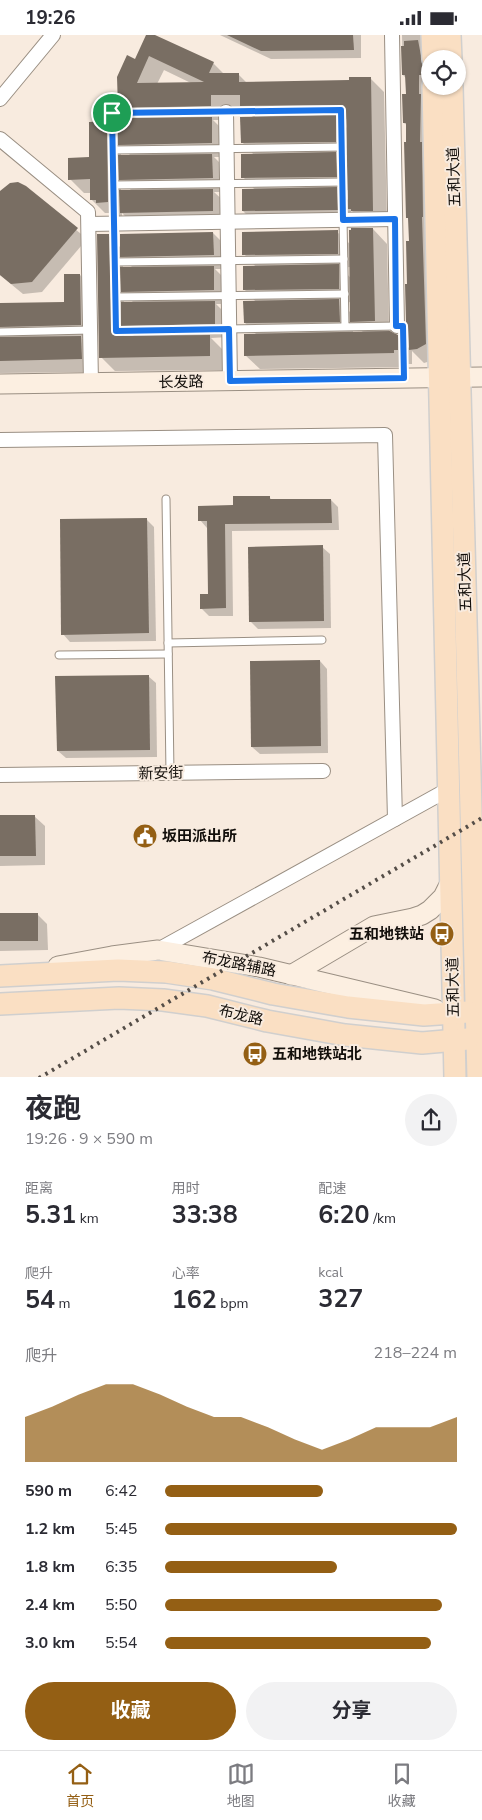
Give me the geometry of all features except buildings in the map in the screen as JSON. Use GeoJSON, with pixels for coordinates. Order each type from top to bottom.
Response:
{"type":"FeatureCollection","features":[{"type":"Feature","properties":{"kind":"main road"},"geometry":{"type":"LineString","coordinates":[[432,35],[433,50]]}},
{"type":"Feature","properties":{"kind":"main road"},"geometry":{"type":"LineString","coordinates":[[450,35],[451,50]]}},
{"type":"Feature","properties":{"kind":"main road","name":"五和大道"},"geometry":{"type":"LineString","coordinates":[[434,95],[450,377],[480,1011],[478,1077]]}},
{"type":"Feature","properties":{"kind":"main road","name":"五和大道"},"geometry":{"type":"LineString","coordinates":[[452,95],[449,789],[455,1077]]}},
{"type":"Feature","properties":{"kind":"main road","name":"长发路"},"geometry":{"type":"LineString","coordinates":[[0,384],[482,377]]}},
{"type":"Feature","properties":{"kind":"main road"},"geometry":{"type":"LineString","coordinates":[[291,975],[374,926],[422,915],[443,897],[451,881]]}},
{"type":"Feature","properties":{"kind":"main road"},"geometry":{"type":"LineString","coordinates":[[474,881],[482,906]]}},
{"type":"Feature","properties":{"kind":"main road","name":"布龙路辅路"},"geometry":{"type":"LineString","coordinates":[[23,975],[94,959],[158,950],[227,961],[454,1013]]}},
{"type":"Feature","properties":{"kind":"main road","name":"布龙路"},"geometry":{"type":"LineString","coordinates":[[0,976],[118,970],[166,972],[213,979],[273,993],[348,1007],[424,1015],[480,1011]]}},
{"type":"Feature","properties":{"kind":"main road","name":"布龙路"},"geometry":{"type":"LineString","coordinates":[[0,1004],[119,998],[163,999],[207,1006],[267,1021],[345,1035],[422,1043],[480,1038]]}},
{"type":"Feature","properties":{"kind":"street"},"geometry":{"type":"LineString","coordinates":[[0,99],[53,35]]}},
{"type":"Feature","properties":{"kind":"street"},"geometry":{"type":"LineString","coordinates":[[392,35],[396,326]]}},
{"type":"Feature","properties":{"kind":"street"},"geometry":{"type":"LineString","coordinates":[[226,112],[230,381]]}},
{"type":"Feature","properties":{"kind":"street"},"geometry":{"type":"LineString","coordinates":[[0,139],[88,211],[91,383]]}},
{"type":"Feature","properties":{"kind":"street"},"geometry":{"type":"LineString","coordinates":[[89,224],[395,219]]}},
{"type":"Feature","properties":{"kind":"street"},"geometry":{"type":"LineString","coordinates":[[0,440],[385,435],[395,819]]}},
{"type":"Feature","properties":{"kind":"street","name":"新安街"},"geometry":{"type":"LineString","coordinates":[[0,775],[323,771]]}},
{"type":"Feature","properties":{"kind":"street"},"geometry":{"type":"LineString","coordinates":[[158,950],[449,789]]}},
{"type":"Feature","properties":{"kind":"lane"},"geometry":{"type":"LineString","coordinates":[[345,327],[341,110],[112,113],[116,331],[403,326],[404,378]]}},
{"type":"Feature","properties":{"kind":"lane"},"geometry":{"type":"LineString","coordinates":[[113,150],[342,147]]}},
{"type":"Feature","properties":{"kind":"lane"},"geometry":{"type":"LineString","coordinates":[[114,185],[343,182]]}},
{"type":"Feature","properties":{"kind":"lane"},"geometry":{"type":"LineString","coordinates":[[115,262],[344,259]]}},
{"type":"Feature","properties":{"kind":"lane"},"geometry":{"type":"LineString","coordinates":[[116,297],[345,294]]}},
{"type":"Feature","properties":{"kind":"lane"},"geometry":{"type":"LineString","coordinates":[[0,332],[90,330]]}},
{"type":"Feature","properties":{"kind":"lane"},"geometry":{"type":"LineString","coordinates":[[166,499],[170,773]]}},
{"type":"Feature","properties":{"kind":"lane"},"geometry":{"type":"LineString","coordinates":[[168,643],[322,640]]}},
{"type":"Feature","properties":{"kind":"lane"},"geometry":{"type":"LineString","coordinates":[[58,655],[168,654]]}},
{"type":"Feature","properties":{"kind":"railway"},"geometry":{"type":"LineString","coordinates":[[41,1077],[482,818]]}},
{"type":"Feature","properties":{"kind":"place","name":"坂田派出所"},"geometry":{"type":"Point","coordinates":[145,836]}},
{"type":"Feature","properties":{"kind":"place","name":"五和地铁站"},"geometry":{"type":"Point","coordinates":[442,934]}},
{"type":"Feature","properties":{"kind":"place","name":"五和地铁站北"},"geometry":{"type":"Point","coordinates":[255,1054]}},
{"type":"Feature","properties":{"kind":"route"},"geometry":{"type":"LineString","coordinates":[[341,110],[343,220],[395,219],[396,326],[403,326],[404,378],[230,381],[229,329],[116,331],[112,113],[341,110]]}}]}
